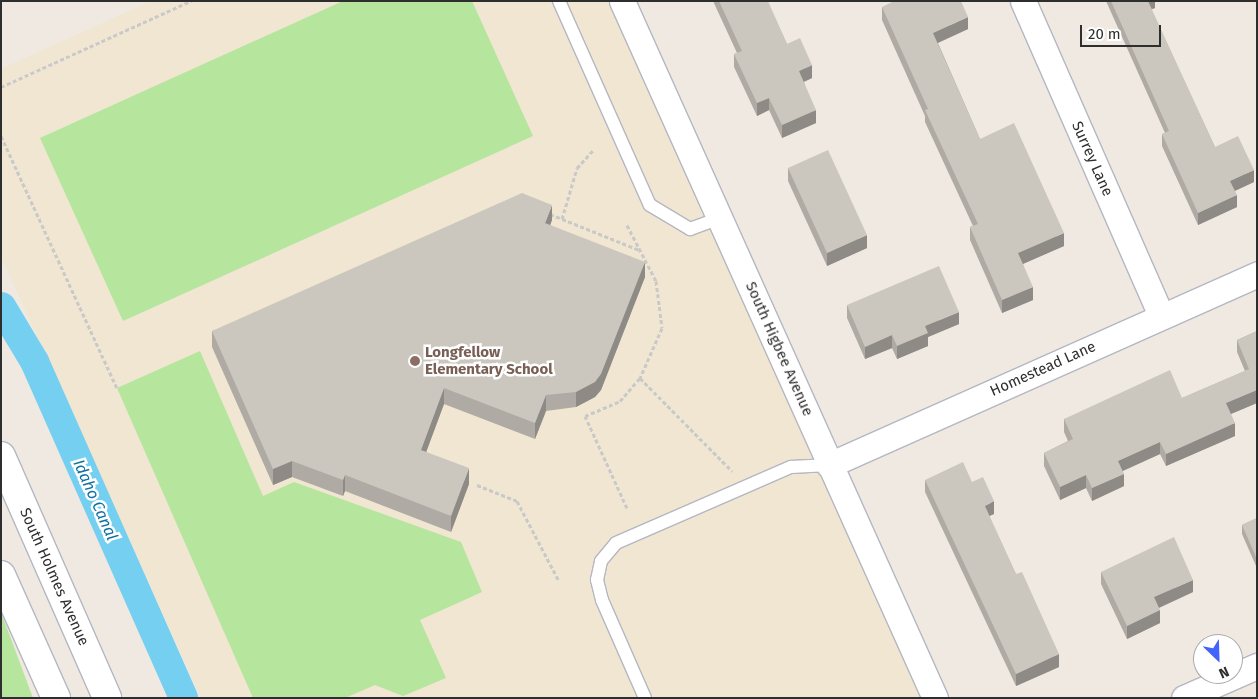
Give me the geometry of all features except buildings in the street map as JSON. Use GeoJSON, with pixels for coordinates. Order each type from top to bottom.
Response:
{"type":"FeatureCollection","features":[{"type":"Feature","properties":{"kind":"main road","name":"South Holmes Avenue"},"geometry":{"type":"LineString","coordinates":[[1,456],[108,698]]}},
{"type":"Feature","properties":{"kind":"main road"},"geometry":{"type":"LineString","coordinates":[[1,575],[56,698]]}},
{"type":"Feature","properties":{"kind":"street","name":"South Higbee Avenue"},"geometry":{"type":"LineString","coordinates":[[622,1],[935,698]]}},
{"type":"Feature","properties":{"kind":"street","name":"Surrey Lane"},"geometry":{"type":"LineString","coordinates":[[1023,1],[1161,316]]}},
{"type":"Feature","properties":{"kind":"street","name":"Homestead Lane"},"geometry":{"type":"LineString","coordinates":[[829,465],[1257,274]]}},
{"type":"Feature","properties":{"kind":"street"},"geometry":{"type":"LineString","coordinates":[[1184,698],[1257,666]]}},
{"type":"Feature","properties":{"kind":"lane"},"geometry":{"type":"LineString","coordinates":[[559,1],[650,205],[690,230],[720,218]]}},
{"type":"Feature","properties":{"kind":"lane"},"geometry":{"type":"LineString","coordinates":[[645,698],[602,600],[597,580],[601,561],[616,543],[791,467],[829,465]]}},
{"type":"Feature","properties":{"kind":"path"},"geometry":{"type":"LineString","coordinates":[[1,87],[192,1]]}},
{"type":"Feature","properties":{"kind":"path"},"geometry":{"type":"LineString","coordinates":[[1,136],[117,388]]}},
{"type":"Feature","properties":{"kind":"path"},"geometry":{"type":"LineString","coordinates":[[562,219],[577,168],[593,150]]}},
{"type":"Feature","properties":{"kind":"path"},"geometry":{"type":"LineString","coordinates":[[546,212],[640,250]]}},
{"type":"Feature","properties":{"kind":"path"},"geometry":{"type":"LineString","coordinates":[[627,225],[656,281],[662,328],[640,378],[620,401],[585,416],[627,508]]}},
{"type":"Feature","properties":{"kind":"path"},"geometry":{"type":"LineString","coordinates":[[640,378],[732,471]]}},
{"type":"Feature","properties":{"kind":"path"},"geometry":{"type":"LineString","coordinates":[[477,485],[517,500],[559,581]]}},
{"type":"Feature","properties":{"kind":"shaded area","name":"Longfellow Elementary School"},"geometry":{"type":"Polygon","coordinates":[[[151,1],[620,1],[935,698],[201,698],[1,257],[1,69],[151,1]]]}},
{"type":"Feature","properties":{"kind":"green space"},"geometry":{"type":"Polygon","coordinates":[[[343,1],[472,1],[533,136],[123,321],[40,138],[343,1]]]}},
{"type":"Feature","properties":{"kind":"green space"},"geometry":{"type":"Polygon","coordinates":[[[200,351],[263,496],[294,482],[461,542],[482,592],[420,620],[446,678],[403,696],[375,685],[345,698],[253,698],[117,388],[200,351]]]}},
{"type":"Feature","properties":{"kind":"green space"},"geometry":{"type":"Polygon","coordinates":[[[1,612],[33,698],[1,698],[1,612]]]}},
{"type":"Feature","properties":{"kind":"waterway","name":"Idaho Canal"},"geometry":{"type":"LineString","coordinates":[[1,306],[34,361],[183,698]]}},
{"type":"Feature","properties":{"kind":"place","name":"Longfellow Elementary School"},"geometry":{"type":"Point","coordinates":[415,361]}}]}
